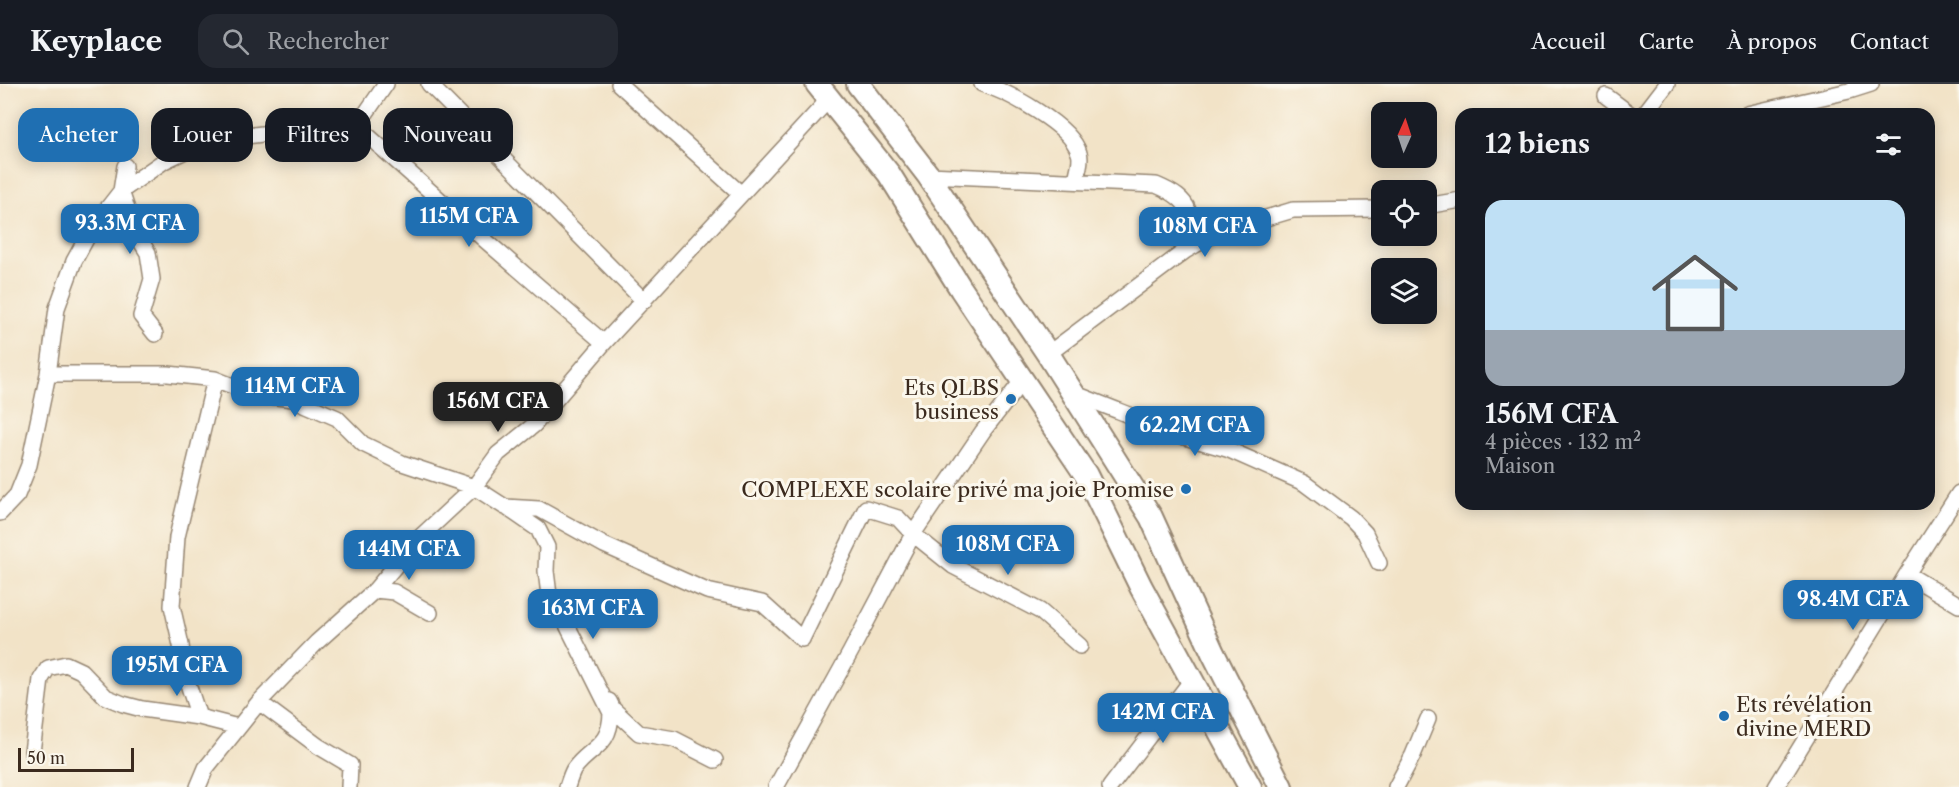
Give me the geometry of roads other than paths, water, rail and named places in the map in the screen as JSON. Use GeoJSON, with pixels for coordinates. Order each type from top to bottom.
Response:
{"type":"FeatureCollection","features":[{"type":"Feature","properties":{"kind":"main road"},"geometry":{"type":"LineString","coordinates":[[858,84],[928,175],[1048,354],[1151,517],[1213,652],[1281,787]]}},
{"type":"Feature","properties":{"kind":"main road"},"geometry":{"type":"LineString","coordinates":[[824,91],[889,174],[961,290],[1086,475],[1141,587],[1250,787]]}},
{"type":"Feature","properties":{"kind":"street"},"geometry":{"type":"LineString","coordinates":[[369,108],[386,84]]}},
{"type":"Feature","properties":{"kind":"street"},"geometry":{"type":"LineString","coordinates":[[429,84],[644,301]]}},
{"type":"Feature","properties":{"kind":"street"},"geometry":{"type":"LineString","coordinates":[[620,84],[741,194]]}},
{"type":"Feature","properties":{"kind":"street"},"geometry":{"type":"LineString","coordinates":[[982,84],[1034,108],[1069,136],[1080,154],[1076,180]]}},
{"type":"Feature","properties":{"kind":"street"},"geometry":{"type":"LineString","coordinates":[[1649,108],[1667,84]]}},
{"type":"Feature","properties":{"kind":"street"},"geometry":{"type":"LineString","coordinates":[[1770,108],[1871,84]]}},
{"type":"Feature","properties":{"kind":"street"},"geometry":{"type":"LineString","coordinates":[[198,787],[206,768],[259,702],[317,642],[375,590],[417,540],[474,487],[498,454],[534,425],[604,343],[741,194],[824,91]]}},
{"type":"Feature","properties":{"kind":"street"},"geometry":{"type":"LineString","coordinates":[[1606,96],[1622,108]]}},
{"type":"Feature","properties":{"kind":"street"},"geometry":{"type":"LineString","coordinates":[[0,513],[17,495],[29,465],[48,374],[57,308],[74,261],[92,228],[121,192],[164,161],[206,141],[265,134]]}},
{"type":"Feature","properties":{"kind":"street"},"geometry":{"type":"LineString","coordinates":[[371,138],[604,343]]}},
{"type":"Feature","properties":{"kind":"street"},"geometry":{"type":"LineString","coordinates":[[125,166],[121,192],[134,230],[148,253],[152,279],[141,316],[155,334]]}},
{"type":"Feature","properties":{"kind":"street"},"geometry":{"type":"LineString","coordinates":[[928,175],[1156,185],[1176,193],[1187,206],[1191,225],[1185,251]]}},
{"type":"Feature","properties":{"kind":"street"},"geometry":{"type":"LineString","coordinates":[[1437,204],[1455,201]]}},
{"type":"Feature","properties":{"kind":"street"},"geometry":{"type":"LineString","coordinates":[[1048,354],[1185,251],[1216,232],[1293,210],[1371,209]]}},
{"type":"Feature","properties":{"kind":"street"},"geometry":{"type":"LineString","coordinates":[[48,374],[168,374],[214,379],[253,394],[293,399],[337,418],[363,444],[372,449],[402,463],[474,487],[538,529],[547,547],[546,571],[549,595],[565,621],[611,713],[611,724],[606,738],[574,770],[567,787]]}},
{"type":"Feature","properties":{"kind":"street"},"geometry":{"type":"LineString","coordinates":[[199,717],[184,672],[181,645],[172,606],[177,537],[214,379]]}},
{"type":"Feature","properties":{"kind":"street"},"geometry":{"type":"LineString","coordinates":[[776,787],[913,534],[982,430],[1022,381]]}},
{"type":"Feature","properties":{"kind":"street"},"geometry":{"type":"LineString","coordinates":[[1070,392],[1185,437],[1227,449],[1304,483],[1351,518],[1365,533],[1379,562]]}},
{"type":"Feature","properties":{"kind":"street"},"geometry":{"type":"LineString","coordinates":[[1776,787],[1906,574],[1959,493]]}},
{"type":"Feature","properties":{"kind":"street"},"geometry":{"type":"LineString","coordinates":[[505,507],[539,509],[604,545],[707,591],[762,603],[802,639],[866,508],[898,518],[913,534],[953,566],[1040,611],[1080,646]]}},
{"type":"Feature","properties":{"kind":"street"},"geometry":{"type":"LineString","coordinates":[[1906,574],[1959,605]]}},
{"type":"Feature","properties":{"kind":"street"},"geometry":{"type":"LineString","coordinates":[[375,590],[393,592],[430,613]]}},
{"type":"Feature","properties":{"kind":"street"},"geometry":{"type":"LineString","coordinates":[[32,752],[41,679],[48,668],[66,664],[81,671],[106,697],[123,704],[141,709],[199,717],[238,727]]}},
{"type":"Feature","properties":{"kind":"street"},"geometry":{"type":"LineString","coordinates":[[589,670],[613,709],[639,733],[674,739],[715,760]]}},
{"type":"Feature","properties":{"kind":"street"},"geometry":{"type":"LineString","coordinates":[[1110,787],[1191,681]]}},
{"type":"Feature","properties":{"kind":"street"},"geometry":{"type":"LineString","coordinates":[[259,702],[318,746],[350,765],[349,787]]}},
{"type":"Feature","properties":{"kind":"street"},"geometry":{"type":"LineString","coordinates":[[1395,787],[1413,755],[1428,719]]}},
{"type":"Feature","properties":{"kind":"place","name":"Ets QLBS business"},"geometry":{"type":"Point","coordinates":[1011,399]}},
{"type":"Feature","properties":{"kind":"place","name":"COMPLEXE scolaire privé ma joie Promise"},"geometry":{"type":"Point","coordinates":[1186,489]}},
{"type":"Feature","properties":{"kind":"place","name":"Ets révélation divine MERD"},"geometry":{"type":"Point","coordinates":[1724,716]}}]}
